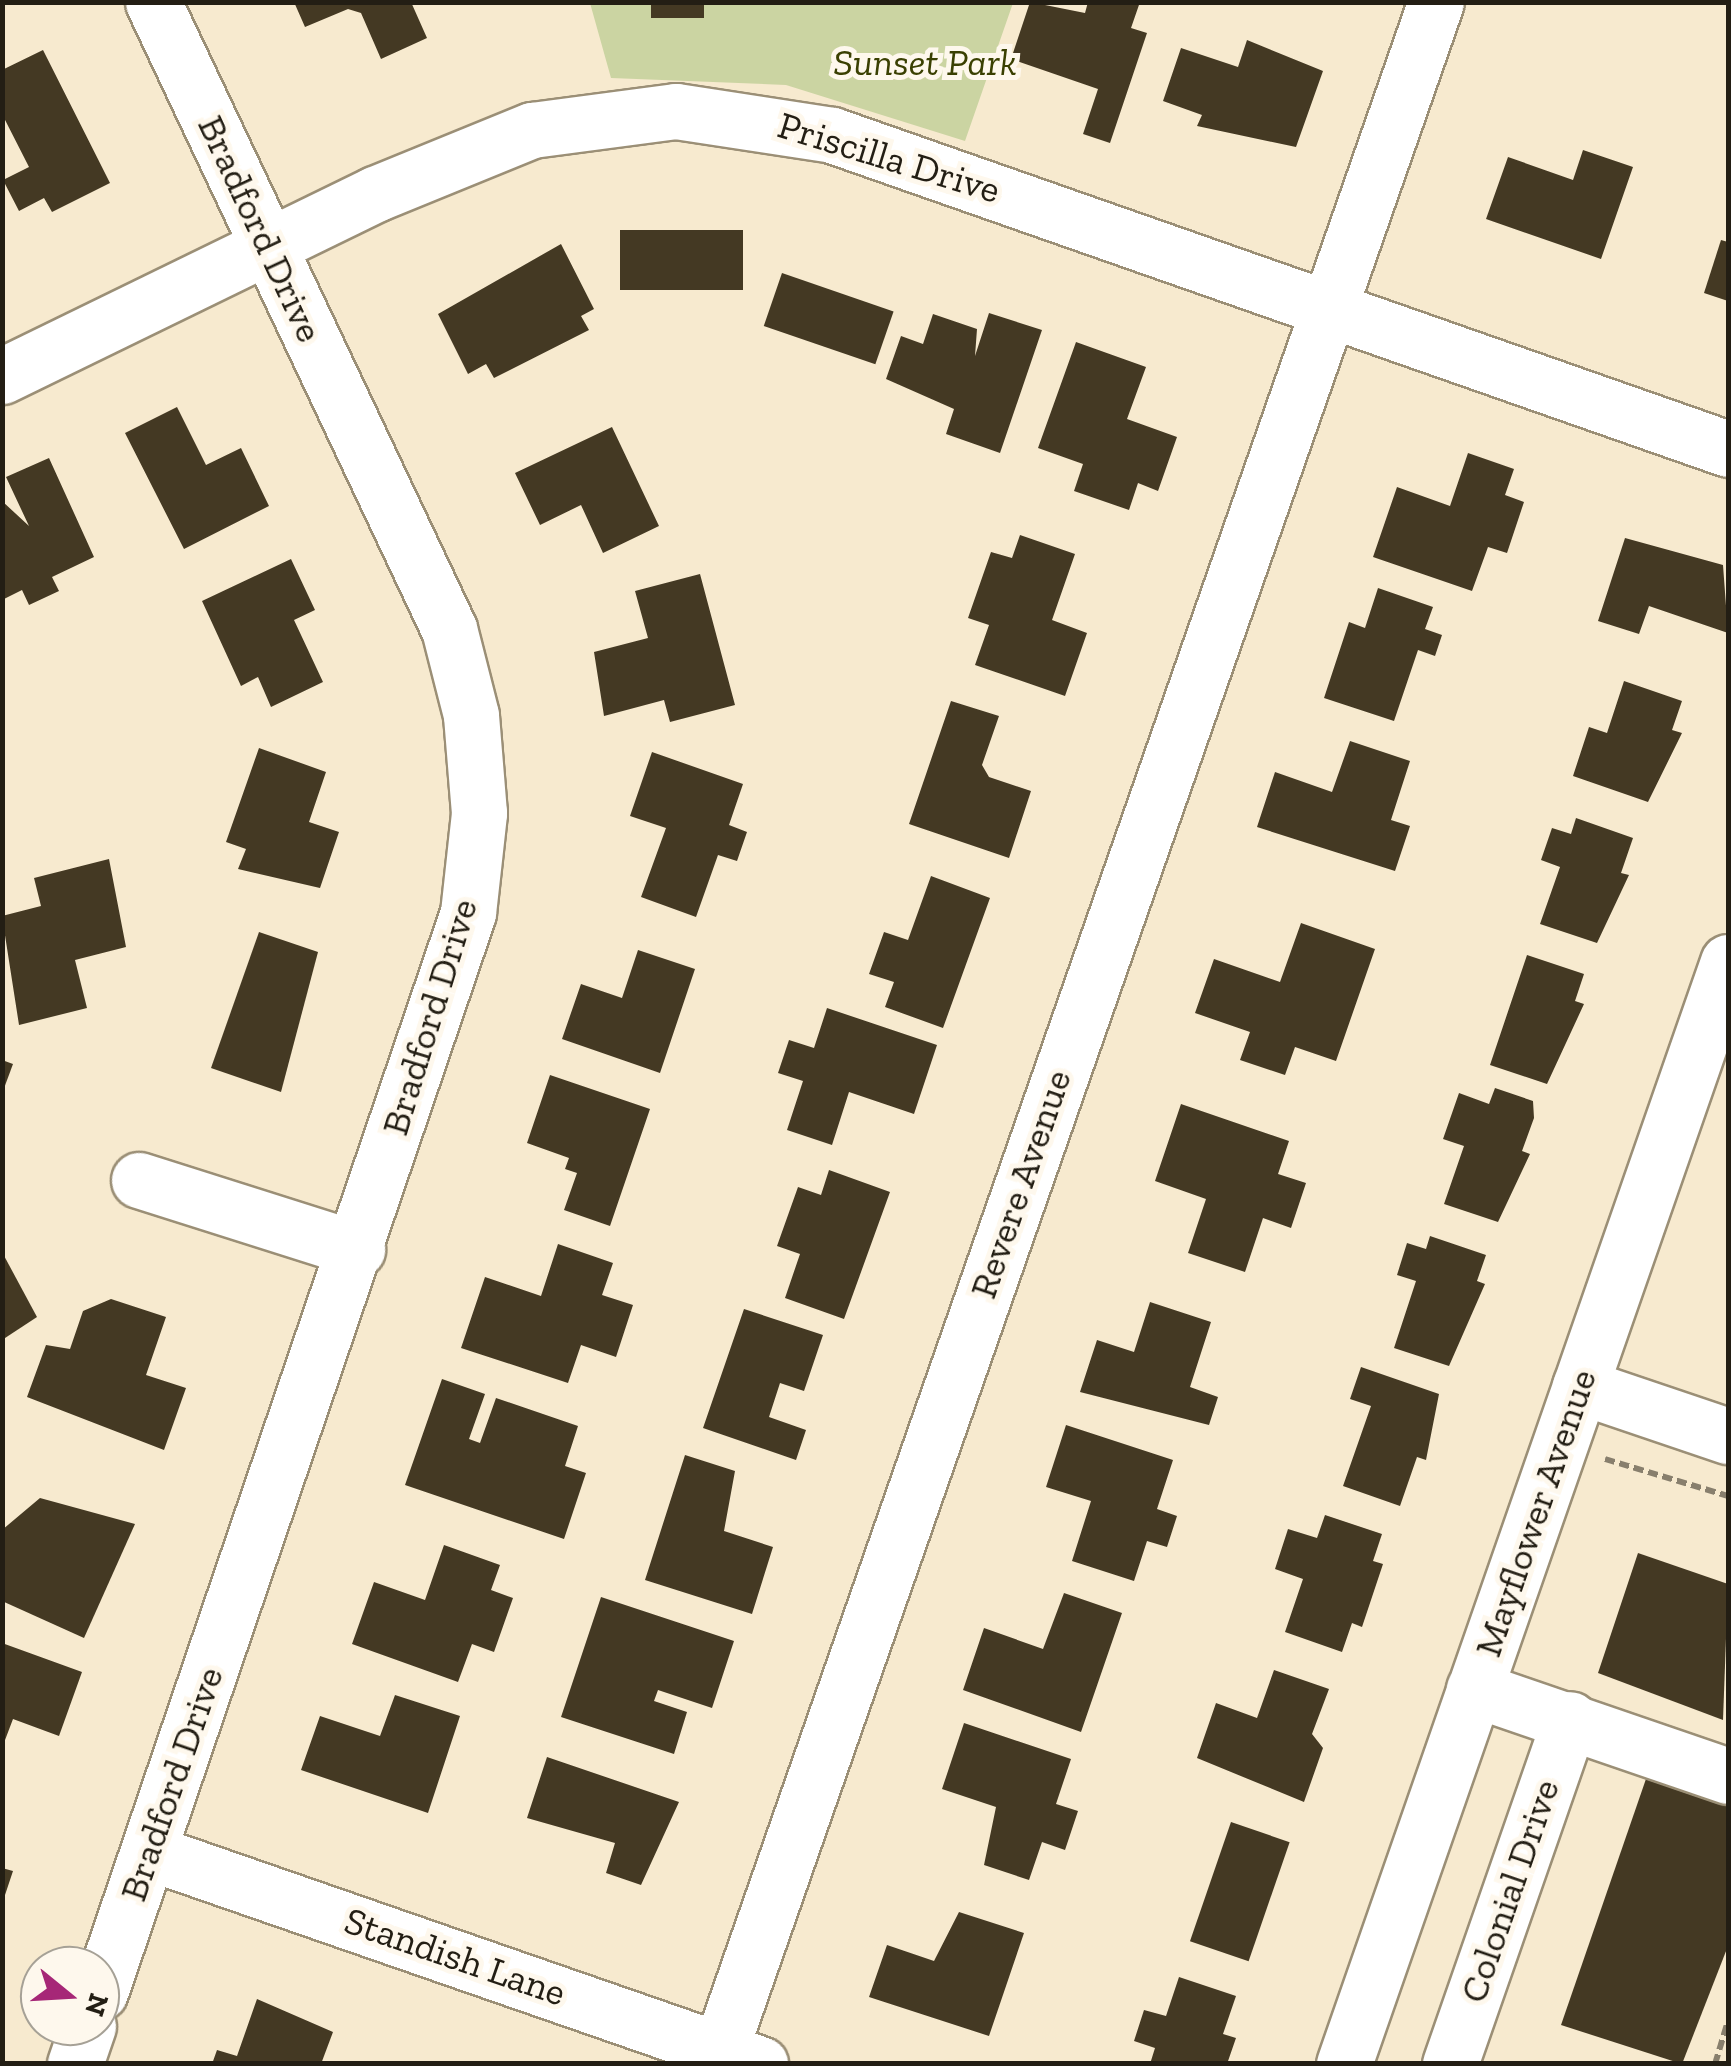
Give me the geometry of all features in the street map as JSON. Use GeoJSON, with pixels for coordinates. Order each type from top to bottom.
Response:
{"type":"FeatureCollection","features":[{"type":"Feature","properties":{"kind":"street","name":"Bradford Drive"},"geometry":{"type":"LineString","coordinates":[[116,1946],[468,913],[478,813],[471,714],[448,629],[153,2]]}},
{"type":"Feature","properties":{"kind":"street","name":"Revere Avenue"},"geometry":{"type":"LineString","coordinates":[[732,2059],[1328,305],[1436,2]]}},
{"type":"Feature","properties":{"kind":"street","name":"Priscilla Drive"},"geometry":{"type":"LineString","coordinates":[[2,376],[268,246],[532,130],[676,111],[832,135],[1328,305],[1728,449]]}},
{"type":"Feature","properties":{"kind":"street","name":"Mayflower Avenue"},"geometry":{"type":"LineString","coordinates":[[1344,2064],[1728,962]]}},
{"type":"Feature","properties":{"kind":"street"},"geometry":{"type":"LineString","coordinates":[[140,1180],[356,1249]]}},
{"type":"Feature","properties":{"kind":"street"},"geometry":{"type":"LineString","coordinates":[[1580,1386],[1728,1436]]}},
{"type":"Feature","properties":{"kind":"street"},"geometry":{"type":"LineString","coordinates":[[1474,1689],[1728,1776]]}},
{"type":"Feature","properties":{"kind":"street","name":"Colonial Drive"},"geometry":{"type":"LineString","coordinates":[[1450,2064],[1570,1719]]}},
{"type":"Feature","properties":{"kind":"street","name":"Standish Lane"},"geometry":{"type":"LineString","coordinates":[[149,1852],[732,2059]]}},
{"type":"Feature","properties":{"kind":"path"},"geometry":{"type":"LineString","coordinates":[[1605,1460],[1728,1496]]}},
{"type":"Feature","properties":{"kind":"path"},"geometry":{"type":"LineString","coordinates":[[1715,2064],[1728,2020]]}},
{"type":"Feature","properties":{"kind":"green space","name":"Sunset Park"},"geometry":{"type":"Polygon","coordinates":[[[590,3],[1013,3],[965,141],[786,85],[611,78],[590,3]]]}},
{"type":"Feature","properties":{"kind":"building"},"geometry":{"type":"Polygon","coordinates":[[[294,2],[411,2],[427,38],[381,59],[361,13],[348,9],[305,27],[294,2]]]}},
{"type":"Feature","properties":{"kind":"building"},"geometry":{"type":"Polygon","coordinates":[[[651,2],[704,2],[704,18],[651,18],[651,2]]]}},
{"type":"Feature","properties":{"kind":"building"},"geometry":{"type":"Polygon","coordinates":[[[1030,2],[1085,13],[1088,2],[1140,2],[1131,28],[1147,33],[1110,143],[1083,134],[1098,89],[1011,59],[1030,2]]]}},
{"type":"Feature","properties":{"kind":"building"},"geometry":{"type":"Polygon","coordinates":[[[1247,40],[1323,71],[1296,147],[1197,126],[1202,115],[1163,101],[1181,48],[1238,67],[1247,40]]]}},
{"type":"Feature","properties":{"kind":"building"},"geometry":{"type":"Polygon","coordinates":[[[43,50],[110,183],[52,212],[44,198],[19,211],[3,180],[29,167],[2,114],[2,70],[43,50]]]}},
{"type":"Feature","properties":{"kind":"building"},"geometry":{"type":"Polygon","coordinates":[[[1583,150],[1633,167],[1601,259],[1486,219],[1508,157],[1573,180],[1583,150]]]}},
{"type":"Feature","properties":{"kind":"building"},"geometry":{"type":"Polygon","coordinates":[[[620,230],[743,230],[743,290],[620,290],[620,230]]]}},
{"type":"Feature","properties":{"kind":"building"},"geometry":{"type":"Polygon","coordinates":[[[1721,240],[1728,242],[1728,301],[1704,293],[1721,240]]]}},
{"type":"Feature","properties":{"kind":"building"},"geometry":{"type":"Polygon","coordinates":[[[561,244],[594,309],[581,316],[589,330],[494,378],[486,364],[468,374],[438,314],[561,244]]]}},
{"type":"Feature","properties":{"kind":"building"},"geometry":{"type":"Polygon","coordinates":[[[782,273],[894,311],[875,364],[764,326],[782,273]]]}},
{"type":"Feature","properties":{"kind":"building"},"geometry":{"type":"Polygon","coordinates":[[[989,313],[1042,330],[1000,453],[946,434],[954,409],[886,379],[901,336],[923,344],[933,314],[977,329],[975,356],[989,313]]]}},
{"type":"Feature","properties":{"kind":"building"},"geometry":{"type":"Polygon","coordinates":[[[1076,342],[1146,367],[1127,419],[1177,437],[1158,491],[1138,483],[1129,510],[1074,491],[1083,464],[1038,448],[1076,342]]]}},
{"type":"Feature","properties":{"kind":"building"},"geometry":{"type":"Polygon","coordinates":[[[177,407],[206,465],[241,448],[269,506],[184,549],[125,433],[177,407]]]}},
{"type":"Feature","properties":{"kind":"building"},"geometry":{"type":"Polygon","coordinates":[[[612,427],[659,526],[603,553],[581,505],[540,525],[515,473],[612,427]]]}},
{"type":"Feature","properties":{"kind":"building"},"geometry":{"type":"Polygon","coordinates":[[[1468,453],[1514,469],[1505,495],[1524,502],[1507,553],[1488,547],[1472,591],[1373,557],[1397,487],[1450,506],[1468,453]]]}},
{"type":"Feature","properties":{"kind":"building"},"geometry":{"type":"Polygon","coordinates":[[[49,458],[94,557],[52,577],[59,591],[29,605],[22,590],[2,600],[2,501],[29,526],[6,477],[49,458]]]}},
{"type":"Feature","properties":{"kind":"building"},"geometry":{"type":"Polygon","coordinates":[[[1020,535],[1075,554],[1052,620],[1087,633],[1065,696],[975,665],[989,625],[968,618],[991,552],[1012,558],[1020,535]]]}},
{"type":"Feature","properties":{"kind":"building"},"geometry":{"type":"Polygon","coordinates":[[[1625,538],[1723,565],[1728,633],[1649,606],[1639,634],[1598,621],[1625,538]]]}},
{"type":"Feature","properties":{"kind":"building"},"geometry":{"type":"Polygon","coordinates":[[[291,559],[315,610],[294,620],[323,682],[271,707],[258,677],[241,686],[202,601],[291,559]]]}},
{"type":"Feature","properties":{"kind":"building"},"geometry":{"type":"Polygon","coordinates":[[[700,574],[735,705],[670,722],[664,700],[604,716],[594,652],[648,638],[635,591],[700,574]]]}},
{"type":"Feature","properties":{"kind":"building"},"geometry":{"type":"Polygon","coordinates":[[[1378,588],[1433,607],[1425,629],[1442,635],[1435,656],[1418,650],[1394,721],[1324,698],[1349,622],[1365,628],[1378,588]]]}},
{"type":"Feature","properties":{"kind":"building"},"geometry":{"type":"Polygon","coordinates":[[[1624,681],[1682,701],[1672,730],[1682,733],[1648,802],[1573,776],[1589,727],[1607,733],[1624,681]]]}},
{"type":"Feature","properties":{"kind":"building"},"geometry":{"type":"Polygon","coordinates":[[[951,701],[999,716],[982,765],[989,777],[1031,791],[1009,858],[909,824],[951,701]]]}},
{"type":"Feature","properties":{"kind":"building"},"geometry":{"type":"Polygon","coordinates":[[[1350,741],[1410,761],[1391,820],[1410,826],[1395,871],[1257,827],[1275,772],[1332,792],[1350,741]]]}},
{"type":"Feature","properties":{"kind":"building"},"geometry":{"type":"Polygon","coordinates":[[[259,748],[326,772],[309,822],[339,832],[320,888],[238,869],[246,849],[226,842],[259,748]]]}},
{"type":"Feature","properties":{"kind":"building"},"geometry":{"type":"Polygon","coordinates":[[[652,752],[743,784],[729,825],[747,832],[737,861],[718,855],[696,917],[641,897],[666,828],[630,816],[652,752]]]}},
{"type":"Feature","properties":{"kind":"building"},"geometry":{"type":"Polygon","coordinates":[[[1576,818],[1633,838],[1621,873],[1629,875],[1597,943],[1540,924],[1560,867],[1541,860],[1552,828],[1571,834],[1576,818]]]}},
{"type":"Feature","properties":{"kind":"building"},"geometry":{"type":"Polygon","coordinates":[[[109,859],[126,947],[75,960],[87,1008],[19,1025],[2,916],[41,906],[34,878],[109,859]]]}},
{"type":"Feature","properties":{"kind":"building"},"geometry":{"type":"Polygon","coordinates":[[[931,876],[990,898],[943,1028],[885,1007],[894,982],[869,974],[884,932],[908,940],[931,876]]]}},
{"type":"Feature","properties":{"kind":"building"},"geometry":{"type":"Polygon","coordinates":[[[1301,923],[1375,949],[1336,1061],[1295,1047],[1285,1075],[1240,1060],[1250,1032],[1195,1013],[1214,959],[1280,982],[1301,923]]]}},
{"type":"Feature","properties":{"kind":"building"},"geometry":{"type":"Polygon","coordinates":[[[259,932],[318,952],[281,1092],[211,1068],[259,932]]]}},
{"type":"Feature","properties":{"kind":"building"},"geometry":{"type":"Polygon","coordinates":[[[638,950],[695,969],[660,1073],[562,1039],[581,984],[622,998],[638,950]]]}},
{"type":"Feature","properties":{"kind":"building"},"geometry":{"type":"Polygon","coordinates":[[[1527,955],[1584,974],[1575,1001],[1584,1004],[1547,1084],[1490,1065],[1527,955]]]}},
{"type":"Feature","properties":{"kind":"building"},"geometry":{"type":"Polygon","coordinates":[[[827,1008],[937,1045],[914,1114],[849,1092],[832,1145],[787,1130],[803,1081],[778,1073],[789,1040],[814,1048],[827,1008]]]}},
{"type":"Feature","properties":{"kind":"building"},"geometry":{"type":"Polygon","coordinates":[[[2,1060],[13,1064],[3,1091],[2,1091],[2,1060]]]}},
{"type":"Feature","properties":{"kind":"building"},"geometry":{"type":"Polygon","coordinates":[[[550,1075],[650,1109],[610,1226],[564,1210],[577,1173],[565,1169],[569,1158],[527,1143],[550,1075]]]}},
{"type":"Feature","properties":{"kind":"building"},"geometry":{"type":"Polygon","coordinates":[[[1495,1088],[1533,1101],[1534,1118],[1522,1151],[1530,1154],[1498,1222],[1444,1204],[1464,1146],[1443,1139],[1459,1093],[1489,1104],[1495,1088]]]}},
{"type":"Feature","properties":{"kind":"building"},"geometry":{"type":"Polygon","coordinates":[[[1181,1104],[1289,1141],[1278,1174],[1306,1183],[1291,1228],[1263,1218],[1245,1272],[1188,1253],[1206,1199],[1155,1181],[1181,1104]]]}},
{"type":"Feature","properties":{"kind":"building"},"geometry":{"type":"Polygon","coordinates":[[[829,1170],[890,1192],[844,1319],[785,1298],[800,1254],[777,1246],[798,1187],[821,1195],[829,1170]]]}},
{"type":"Feature","properties":{"kind":"building"},"geometry":{"type":"Polygon","coordinates":[[[1430,1236],[1486,1255],[1477,1281],[1485,1284],[1449,1366],[1394,1348],[1416,1281],[1397,1275],[1407,1243],[1426,1249],[1430,1236]]]}},
{"type":"Feature","properties":{"kind":"building"},"geometry":{"type":"Polygon","coordinates":[[[558,1244],[613,1263],[602,1295],[633,1305],[616,1357],[581,1345],[568,1383],[461,1348],[485,1277],[541,1296],[558,1244]]]}},
{"type":"Feature","properties":{"kind":"building"},"geometry":{"type":"Polygon","coordinates":[[[2,1252],[37,1317],[2,1340],[2,1252]]]}},
{"type":"Feature","properties":{"kind":"building"},"geometry":{"type":"Polygon","coordinates":[[[111,1299],[166,1317],[146,1375],[186,1388],[164,1450],[27,1397],[46,1345],[70,1349],[83,1311],[111,1299]]]}},
{"type":"Feature","properties":{"kind":"building"},"geometry":{"type":"Polygon","coordinates":[[[1150,1302],[1211,1322],[1190,1387],[1218,1397],[1209,1425],[1080,1392],[1097,1340],[1134,1352],[1150,1302]]]}},
{"type":"Feature","properties":{"kind":"building"},"geometry":{"type":"Polygon","coordinates":[[[744,1309],[823,1335],[804,1391],[780,1383],[769,1417],[806,1430],[796,1460],[703,1428],[744,1309]]]}},
{"type":"Feature","properties":{"kind":"building"},"geometry":{"type":"Polygon","coordinates":[[[1361,1367],[1439,1394],[1426,1460],[1417,1457],[1400,1506],[1343,1486],[1371,1406],[1350,1399],[1361,1367]]]}},
{"type":"Feature","properties":{"kind":"building"},"geometry":{"type":"Polygon","coordinates":[[[442,1379],[485,1394],[469,1439],[480,1443],[496,1398],[578,1426],[565,1466],[586,1473],[564,1539],[405,1485],[442,1379]]]}},
{"type":"Feature","properties":{"kind":"building"},"geometry":{"type":"Polygon","coordinates":[[[1066,1425],[1173,1460],[1157,1509],[1177,1516],[1167,1547],[1147,1541],[1134,1581],[1072,1561],[1091,1501],[1046,1487],[1066,1425]]]}},
{"type":"Feature","properties":{"kind":"building"},"geometry":{"type":"Polygon","coordinates":[[[685,1455],[735,1471],[724,1531],[773,1547],[752,1614],[645,1580],[685,1455]]]}},
{"type":"Feature","properties":{"kind":"building"},"geometry":{"type":"Polygon","coordinates":[[[40,1498],[135,1524],[84,1638],[2,1601],[2,1530],[40,1498]]]}},
{"type":"Feature","properties":{"kind":"building"},"geometry":{"type":"Polygon","coordinates":[[[1325,1515],[1382,1534],[1373,1561],[1383,1564],[1362,1627],[1352,1623],[1342,1652],[1285,1632],[1303,1579],[1275,1569],[1288,1529],[1317,1538],[1325,1515]]]}},
{"type":"Feature","properties":{"kind":"building"},"geometry":{"type":"Polygon","coordinates":[[[444,1545],[500,1565],[491,1590],[513,1598],[494,1652],[472,1644],[458,1682],[352,1644],[374,1582],[425,1600],[444,1545]]]}},
{"type":"Feature","properties":{"kind":"building"},"geometry":{"type":"Polygon","coordinates":[[[1638,1553],[1728,1584],[1723,1720],[1598,1673],[1638,1553]]]}},
{"type":"Feature","properties":{"kind":"building"},"geometry":{"type":"Polygon","coordinates":[[[1064,1593],[1122,1613],[1081,1732],[963,1690],[984,1628],[1043,1649],[1064,1593]]]}},
{"type":"Feature","properties":{"kind":"building"},"geometry":{"type":"Polygon","coordinates":[[[601,1597],[734,1641],[712,1708],[658,1690],[654,1701],[687,1712],[674,1754],[561,1717],[601,1597]]]}},
{"type":"Feature","properties":{"kind":"building"},"geometry":{"type":"Polygon","coordinates":[[[2,1643],[82,1672],[59,1736],[13,1719],[2,1748],[2,1643]]]}},
{"type":"Feature","properties":{"kind":"building"},"geometry":{"type":"Polygon","coordinates":[[[1274,1670],[1329,1689],[1312,1734],[1323,1748],[1304,1802],[1197,1758],[1216,1703],[1257,1718],[1274,1670]]]}},
{"type":"Feature","properties":{"kind":"building"},"geometry":{"type":"Polygon","coordinates":[[[395,1695],[460,1716],[428,1813],[301,1770],[320,1716],[380,1736],[395,1695]]]}},
{"type":"Feature","properties":{"kind":"building"},"geometry":{"type":"Polygon","coordinates":[[[964,1723],[1071,1759],[1056,1804],[1078,1811],[1065,1850],[1042,1842],[1029,1880],[984,1865],[996,1807],[942,1789],[964,1723]]]}},
{"type":"Feature","properties":{"kind":"building"},"geometry":{"type":"Polygon","coordinates":[[[547,1757],[679,1802],[641,1885],[606,1873],[615,1843],[527,1818],[547,1757]]]}},
{"type":"Feature","properties":{"kind":"building"},"geometry":{"type":"Polygon","coordinates":[[[1647,1776],[1728,1804],[1728,1946],[1682,2064],[1561,2025],[1647,1776]]]}},
{"type":"Feature","properties":{"kind":"building"},"geometry":{"type":"Polygon","coordinates":[[[1231,1822],[1290,1842],[1249,1961],[1190,1941],[1231,1822]]]}},
{"type":"Feature","properties":{"kind":"building"},"geometry":{"type":"Polygon","coordinates":[[[2,1868],[13,1871],[3,1901],[2,1901],[2,1868]]]}},
{"type":"Feature","properties":{"kind":"building"},"geometry":{"type":"Polygon","coordinates":[[[959,1912],[1024,1933],[989,2036],[869,1997],[887,1945],[934,1961],[959,1912]]]}},
{"type":"Feature","properties":{"kind":"building"},"geometry":{"type":"Polygon","coordinates":[[[1179,1977],[1236,1996],[1223,2034],[1236,2038],[1227,2064],[1150,2064],[1155,2048],[1134,2041],[1144,2010],[1166,2016],[1179,1977]]]}},
{"type":"Feature","properties":{"kind":"building"},"geometry":{"type":"Polygon","coordinates":[[[257,1999],[333,2032],[321,2064],[212,2064],[217,2050],[237,2056],[257,1999]]]}}]}
